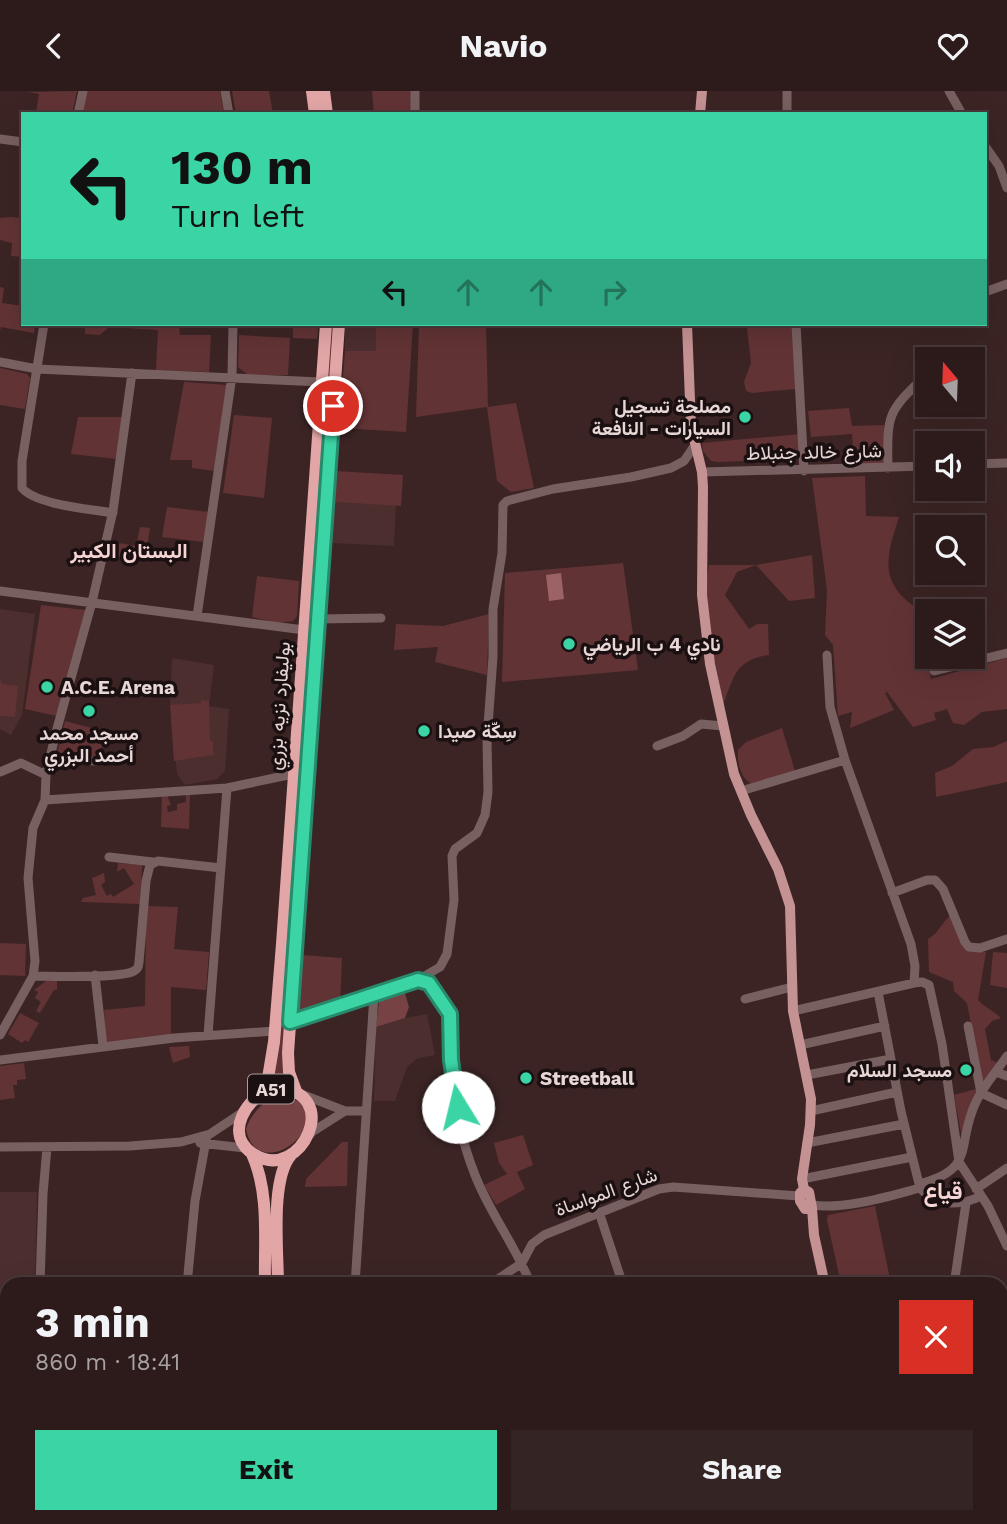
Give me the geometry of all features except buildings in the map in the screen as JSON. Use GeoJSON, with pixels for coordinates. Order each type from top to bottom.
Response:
{"type":"FeatureCollection","features":[{"type":"Feature","properties":{"kind":"highway"},"geometry":{"type":"LineString","coordinates":[[312,91],[314,112]]}},
{"type":"Feature","properties":{"kind":"highway"},"geometry":{"type":"LineString","coordinates":[[324,91],[327,112]]}},
{"type":"Feature","properties":{"kind":"highway","name":"بوليفارد نزيه بزري"},"geometry":{"type":"LineString","coordinates":[[266,1090],[275,1031],[290,842],[326,326]]}},
{"type":"Feature","properties":{"kind":"highway","name":"بوليفارد نزيه بزري"},"geometry":{"type":"LineString","coordinates":[[298,1093],[288,1067],[290,1022],[339,326]]}},
{"type":"Feature","properties":{"kind":"highway","name":"A51"},"geometry":{"type":"LineString","coordinates":[[265,1277],[263,1195],[259,1168],[239,1128],[243,1112],[266,1090],[286,1088],[298,1093],[309,1106],[312,1119],[307,1138]]}},
{"type":"Feature","properties":{"kind":"highway"},"geometry":{"type":"LineString","coordinates":[[278,1277],[278,1188],[285,1163],[307,1138]]}},
{"type":"Feature","properties":{"kind":"highway"},"geometry":{"type":"LineString","coordinates":[[249,1151],[272,1161],[294,1152]]}},
{"type":"Feature","properties":{"kind":"main road"},"geometry":{"type":"LineString","coordinates":[[699,112],[702,91]]}},
{"type":"Feature","properties":{"kind":"main road"},"geometry":{"type":"LineString","coordinates":[[687,326],[690,415],[702,472],[702,595],[709,664],[732,765],[789,900],[793,1011],[807,1075],[811,1111],[802,1188],[809,1192],[814,1235],[823,1277]]}},
{"type":"Feature","properties":{"kind":"street"},"geometry":{"type":"LineString","coordinates":[[78,112],[83,91]]}},
{"type":"Feature","properties":{"kind":"street"},"geometry":{"type":"LineString","coordinates":[[225,91],[229,112]]}},
{"type":"Feature","properties":{"kind":"street"},"geometry":{"type":"LineString","coordinates":[[415,91],[415,112]]}},
{"type":"Feature","properties":{"kind":"street"},"geometry":{"type":"LineString","coordinates":[[787,91],[787,112]]}},
{"type":"Feature","properties":{"kind":"street"},"geometry":{"type":"LineString","coordinates":[[948,91],[961,112]]}},
{"type":"Feature","properties":{"kind":"street"},"geometry":{"type":"LineString","coordinates":[[0,139],[21,142]]}},
{"type":"Feature","properties":{"kind":"street"},"geometry":{"type":"LineString","coordinates":[[987,148],[1003,166],[1007,188]]}},
{"type":"Feature","properties":{"kind":"street"},"geometry":{"type":"LineString","coordinates":[[987,291],[1007,284]]}},
{"type":"Feature","properties":{"kind":"street"},"geometry":{"type":"LineString","coordinates":[[44,326],[21,474],[22,488],[28,494],[46,501],[113,513]]}},
{"type":"Feature","properties":{"kind":"street"},"geometry":{"type":"LineString","coordinates":[[197,616],[232,376],[233,326]]}},
{"type":"Feature","properties":{"kind":"street"},"geometry":{"type":"LineString","coordinates":[[796,326],[804,471]]}},
{"type":"Feature","properties":{"kind":"street"},"geometry":{"type":"LineString","coordinates":[[0,362],[37,369],[321,381]]}},
{"type":"Feature","properties":{"kind":"street"},"geometry":{"type":"LineString","coordinates":[[0,1035],[33,976],[35,967],[28,878],[33,828],[45,800],[50,758],[113,513],[132,373]]}},
{"type":"Feature","properties":{"kind":"street"},"geometry":{"type":"LineString","coordinates":[[888,468],[887,428],[890,417],[900,400],[915,386]]}},
{"type":"Feature","properties":{"kind":"street"},"geometry":{"type":"LineString","coordinates":[[290,1022],[418,980],[437,969],[445,959],[454,900],[452,856],[456,849],[477,833],[485,815],[488,792],[487,739],[494,609],[502,553],[503,505],[507,501],[553,489],[631,477],[677,466],[695,445]]}},
{"type":"Feature","properties":{"kind":"street"},"geometry":{"type":"LineString","coordinates":[[985,464],[1007,463]]}},
{"type":"Feature","properties":{"kind":"street","name":"شارع خالد جنبلاط"},"geometry":{"type":"LineString","coordinates":[[702,472],[915,467]]}},
{"type":"Feature","properties":{"kind":"street"},"geometry":{"type":"LineString","coordinates":[[0,591],[304,631]]}},
{"type":"Feature","properties":{"kind":"street"},"geometry":{"type":"LineString","coordinates":[[319,618],[381,618]]}},
{"type":"Feature","properties":{"kind":"street"},"geometry":{"type":"LineString","coordinates":[[934,671],[1007,653]]}},
{"type":"Feature","properties":{"kind":"street"},"geometry":{"type":"LineString","coordinates":[[827,655],[830,708],[845,759],[914,956],[914,983]]}},
{"type":"Feature","properties":{"kind":"street"},"geometry":{"type":"LineString","coordinates":[[657,746],[695,730],[701,723],[723,726]]}},
{"type":"Feature","properties":{"kind":"street"},"geometry":{"type":"LineString","coordinates":[[50,758],[96,761]]}},
{"type":"Feature","properties":{"kind":"street"},"geometry":{"type":"LineString","coordinates":[[741,791],[845,759]]}},
{"type":"Feature","properties":{"kind":"street"},"geometry":{"type":"LineString","coordinates":[[0,772],[22,763],[46,775]]}},
{"type":"Feature","properties":{"kind":"street"},"geometry":{"type":"LineString","coordinates":[[45,800],[227,788],[293,774]]}},
{"type":"Feature","properties":{"kind":"street"},"geometry":{"type":"LineString","coordinates":[[208,1035],[227,788]]}},
{"type":"Feature","properties":{"kind":"street"},"geometry":{"type":"LineString","coordinates":[[109,857],[221,868]]}},
{"type":"Feature","properties":{"kind":"street"},"geometry":{"type":"LineString","coordinates":[[33,976],[95,975],[129,972],[138,968],[146,881],[148,868],[153,862]]}},
{"type":"Feature","properties":{"kind":"street"},"geometry":{"type":"LineString","coordinates":[[892,893],[927,880],[935,880],[943,890],[969,947],[980,948],[1007,939]]}},
{"type":"Feature","properties":{"kind":"street"},"geometry":{"type":"LineString","coordinates":[[95,975],[103,1046]]}},
{"type":"Feature","properties":{"kind":"street"},"geometry":{"type":"LineString","coordinates":[[418,980],[429,983],[450,1014],[452,1068],[465,1145],[485,1196],[528,1277]]}},
{"type":"Feature","properties":{"kind":"street"},"geometry":{"type":"LineString","coordinates":[[793,1011],[914,983],[927,983],[932,996],[959,1162],[979,1192],[1007,1246]]}},
{"type":"Feature","properties":{"kind":"street"},"geometry":{"type":"LineString","coordinates":[[745,999],[792,987]]}},
{"type":"Feature","properties":{"kind":"street"},"geometry":{"type":"LineString","coordinates":[[878,992],[919,1186],[926,1194],[936,1199],[952,1204],[966,1203],[1007,1168]]}},
{"type":"Feature","properties":{"kind":"street"},"geometry":{"type":"LineString","coordinates":[[356,1277],[374,995]]}},
{"type":"Feature","properties":{"kind":"street"},"geometry":{"type":"LineString","coordinates":[[800,1045],[885,1025]]}},
{"type":"Feature","properties":{"kind":"street"},"geometry":{"type":"LineString","coordinates":[[968,1026],[981,1093]]}},
{"type":"Feature","properties":{"kind":"street"},"geometry":{"type":"LineString","coordinates":[[0,1060],[73,1053],[103,1046],[275,1031]]}},
{"type":"Feature","properties":{"kind":"street"},"geometry":{"type":"LineString","coordinates":[[810,1207],[841,1204],[919,1186],[949,1173],[959,1162],[970,1118],[981,1093],[1007,1056]]}},
{"type":"Feature","properties":{"kind":"street"},"geometry":{"type":"LineString","coordinates":[[807,1075],[891,1059]]}},
{"type":"Feature","properties":{"kind":"street"},"geometry":{"type":"LineString","coordinates":[[996,1072],[1007,1076]]}},
{"type":"Feature","properties":{"kind":"street"},"geometry":{"type":"LineString","coordinates":[[811,1111],[897,1092]]}},
{"type":"Feature","properties":{"kind":"street"},"geometry":{"type":"LineString","coordinates":[[298,1093],[345,1111],[366,1111]]}},
{"type":"Feature","properties":{"kind":"street"},"geometry":{"type":"LineString","coordinates":[[981,1093],[1007,1105]]}},
{"type":"Feature","properties":{"kind":"street"},"geometry":{"type":"LineString","coordinates":[[307,1138],[345,1111]]}},
{"type":"Feature","properties":{"kind":"street"},"geometry":{"type":"LineString","coordinates":[[188,1277],[195,1201],[206,1139],[243,1112]]}},
{"type":"Feature","properties":{"kind":"street"},"geometry":{"type":"LineString","coordinates":[[807,1143],[904,1124]]}},
{"type":"Feature","properties":{"kind":"street"},"geometry":{"type":"LineString","coordinates":[[0,1147],[141,1145],[206,1139],[249,1151]]}},
{"type":"Feature","properties":{"kind":"street"},"geometry":{"type":"LineString","coordinates":[[40,1277],[47,1147]]}},
{"type":"Feature","properties":{"kind":"street","name":"شارع المواساة"},"geometry":{"type":"LineString","coordinates":[[501,1277],[522,1263],[532,1244],[540,1237],[599,1212],[670,1187],[802,1188],[912,1157]]}},
{"type":"Feature","properties":{"kind":"street"},"geometry":{"type":"LineString","coordinates":[[955,1277],[966,1203]]}},
{"type":"Feature","properties":{"kind":"street"},"geometry":{"type":"LineString","coordinates":[[599,1212],[620,1277]]}},
{"type":"Feature","properties":{"kind":"shaded area"},"geometry":{"type":"Polygon","coordinates":[[[77,91],[72,112],[36,112],[39,94],[28,92],[77,91]]]}},
{"type":"Feature","properties":{"kind":"shaded area"},"geometry":{"type":"Polygon","coordinates":[[[86,91],[220,91],[224,112],[81,112],[86,91]]]}},
{"type":"Feature","properties":{"kind":"shaded area"},"geometry":{"type":"Polygon","coordinates":[[[232,91],[269,91],[273,112],[236,112],[232,91]]]}},
{"type":"Feature","properties":{"kind":"shaded area"},"geometry":{"type":"Polygon","coordinates":[[[372,91],[411,91],[413,112],[374,112],[372,91]]]}},
{"type":"Feature","properties":{"kind":"shaded area"},"geometry":{"type":"Polygon","coordinates":[[[0,218],[21,218],[21,257],[11,256],[12,243],[0,240],[0,218]]]}},
{"type":"Feature","properties":{"kind":"shaded area"},"geometry":{"type":"Polygon","coordinates":[[[0,287],[4,288],[2,303],[21,306],[21,326],[35,326],[34,333],[1,327],[0,331],[0,287]]]}},
{"type":"Feature","properties":{"kind":"shaded area"},"geometry":{"type":"Polygon","coordinates":[[[85,326],[179,326],[180,335],[211,335],[209,372],[156,370],[158,330],[109,327],[100,335],[85,334],[85,326]]]}},
{"type":"Feature","properties":{"kind":"shaded area"},"geometry":{"type":"Polygon","coordinates":[[[293,326],[318,328],[317,339],[293,338],[293,326]]]}},
{"type":"Feature","properties":{"kind":"shaded area"},"geometry":{"type":"Polygon","coordinates":[[[330,326],[335,326],[283,1081],[273,1083],[282,1009],[330,326]]]}},
{"type":"Feature","properties":{"kind":"shaded area"},"geometry":{"type":"Polygon","coordinates":[[[345,326],[376,326],[376,351],[345,351],[345,326]]]}},
{"type":"Feature","properties":{"kind":"shaded area"},"geometry":{"type":"Polygon","coordinates":[[[376,326],[413,326],[406,432],[339,428],[345,351],[376,351],[376,326]]]}},
{"type":"Feature","properties":{"kind":"shaded area"},"geometry":{"type":"Polygon","coordinates":[[[419,326],[486,326],[488,407],[516,403],[534,488],[511,492],[497,481],[487,407],[416,417],[419,326]]]}},
{"type":"Feature","properties":{"kind":"shaded area"},"geometry":{"type":"Polygon","coordinates":[[[794,326],[796,389],[752,393],[746,391],[744,382],[751,363],[747,328],[794,326]]]}},
{"type":"Feature","properties":{"kind":"shaded area"},"geometry":{"type":"Polygon","coordinates":[[[239,335],[290,338],[288,375],[248,375],[238,367],[239,335]]]}},
{"type":"Feature","properties":{"kind":"shaded area"},"geometry":{"type":"Polygon","coordinates":[[[0,368],[27,374],[30,378],[25,409],[0,405],[0,368]]]}},
{"type":"Feature","properties":{"kind":"shaded area"},"geometry":{"type":"Polygon","coordinates":[[[184,382],[227,385],[214,471],[192,468],[192,460],[170,460],[184,382]]]}},
{"type":"Feature","properties":{"kind":"shaded area"},"geometry":{"type":"Polygon","coordinates":[[[849,408],[852,426],[884,425],[885,464],[854,464],[852,434],[811,437],[808,411],[849,408]]]}},
{"type":"Feature","properties":{"kind":"shaded area"},"geometry":{"type":"Polygon","coordinates":[[[234,415],[272,418],[264,498],[223,493],[234,415]]]}},
{"type":"Feature","properties":{"kind":"shaded area"},"geometry":{"type":"Polygon","coordinates":[[[78,417],[125,417],[117,459],[71,454],[78,417]]]}},
{"type":"Feature","properties":{"kind":"shaded area"},"geometry":{"type":"Polygon","coordinates":[[[801,434],[801,453],[797,459],[718,462],[711,461],[703,451],[702,443],[801,434]]]}},
{"type":"Feature","properties":{"kind":"shaded area"},"geometry":{"type":"Polygon","coordinates":[[[336,471],[403,475],[401,506],[334,502],[336,471]]]}},
{"type":"Feature","properties":{"kind":"shaded area"},"geometry":{"type":"Polygon","coordinates":[[[865,476],[866,516],[899,517],[891,545],[889,568],[896,589],[915,607],[915,669],[929,669],[931,679],[967,669],[985,669],[985,664],[1007,658],[1007,709],[982,712],[964,725],[953,723],[947,709],[934,713],[936,720],[913,727],[887,692],[885,693],[894,710],[850,728],[852,712],[838,716],[833,645],[825,635],[827,590],[812,478],[865,476]]]}},
{"type":"Feature","properties":{"kind":"shaded area"},"geometry":{"type":"Polygon","coordinates":[[[334,502],[396,505],[394,546],[332,543],[334,502]]]}},
{"type":"Feature","properties":{"kind":"shaded area"},"geometry":{"type":"Polygon","coordinates":[[[167,507],[209,512],[204,542],[162,537],[167,507]]]}},
{"type":"Feature","properties":{"kind":"shaded area"},"geometry":{"type":"Polygon","coordinates":[[[140,527],[150,528],[145,560],[116,556],[119,543],[136,546],[140,527]]]}},
{"type":"Feature","properties":{"kind":"shaded area"},"geometry":{"type":"Polygon","coordinates":[[[812,555],[815,598],[789,601],[756,565],[812,555]]]}},
{"type":"Feature","properties":{"kind":"shaded area","name":"نادي 4 ب الرياضي"},"geometry":{"type":"Polygon","coordinates":[[[623,563],[638,670],[502,682],[505,573],[623,563]]]}},
{"type":"Feature","properties":{"kind":"shaded area"},"geometry":{"type":"Polygon","coordinates":[[[709,565],[756,565],[737,572],[725,595],[749,629],[757,624],[768,624],[769,655],[749,661],[737,671],[723,705],[708,617],[709,565]]]}},
{"type":"Feature","properties":{"kind":"shaded area"},"geometry":{"type":"Polygon","coordinates":[[[561,573],[564,599],[549,601],[546,575],[561,573]]]}},
{"type":"Feature","properties":{"kind":"shaded area"},"geometry":{"type":"Polygon","coordinates":[[[257,576],[299,581],[297,616],[293,621],[278,623],[252,617],[257,576]]]}},
{"type":"Feature","properties":{"kind":"shaded area"},"geometry":{"type":"Polygon","coordinates":[[[41,605],[86,610],[57,716],[25,709],[41,605]]]}},
{"type":"Feature","properties":{"kind":"shaded area"},"geometry":{"type":"Polygon","coordinates":[[[0,609],[35,614],[22,715],[11,735],[0,729],[0,609]]]}},
{"type":"Feature","properties":{"kind":"shaded area"},"geometry":{"type":"Polygon","coordinates":[[[489,614],[487,675],[435,662],[438,647],[394,650],[396,624],[443,626],[489,614]]]}},
{"type":"Feature","properties":{"kind":"shaded area"},"geometry":{"type":"Polygon","coordinates":[[[172,658],[214,665],[209,706],[229,709],[225,771],[217,779],[185,785],[177,774],[170,700],[172,658]]]}},
{"type":"Feature","properties":{"kind":"shaded area"},"geometry":{"type":"Polygon","coordinates":[[[0,680],[2,684],[18,686],[15,717],[0,716],[0,680]]]}},
{"type":"Feature","properties":{"kind":"shaded area"},"geometry":{"type":"Polygon","coordinates":[[[201,700],[209,701],[213,755],[174,761],[170,705],[201,703],[201,700]]]}},
{"type":"Feature","properties":{"kind":"shaded area"},"geometry":{"type":"Polygon","coordinates":[[[65,721],[103,731],[101,757],[57,754],[65,721]]]}},
{"type":"Feature","properties":{"kind":"shaded area"},"geometry":{"type":"Polygon","coordinates":[[[782,728],[795,771],[751,784],[740,769],[738,750],[746,742],[782,728]]]}},
{"type":"Feature","properties":{"kind":"shaded area"},"geometry":{"type":"Polygon","coordinates":[[[1007,741],[1007,782],[936,797],[935,773],[952,766],[973,749],[993,747],[1007,741]]]}},
{"type":"Feature","properties":{"kind":"shaded area"},"geometry":{"type":"Polygon","coordinates":[[[186,794],[190,794],[189,829],[161,827],[162,795],[167,795],[171,805],[167,806],[168,812],[177,810],[177,804],[186,802],[186,794]]]}},
{"type":"Feature","properties":{"kind":"shaded area"},"geometry":{"type":"Polygon","coordinates":[[[118,863],[142,865],[140,904],[81,902],[83,898],[96,895],[92,878],[104,873],[105,882],[101,885],[107,896],[111,894],[113,897],[134,884],[124,868],[117,872],[118,863]]]}},
{"type":"Feature","properties":{"kind":"shaded area"},"geometry":{"type":"Polygon","coordinates":[[[146,906],[178,907],[174,949],[209,952],[206,990],[171,987],[171,1037],[106,1044],[104,1010],[145,1006],[146,906]]]}},
{"type":"Feature","properties":{"kind":"shaded area"},"geometry":{"type":"Polygon","coordinates":[[[951,915],[958,936],[965,946],[986,952],[978,1000],[1001,1018],[992,1021],[985,1029],[991,1060],[998,1063],[982,1083],[967,1003],[954,991],[953,982],[929,972],[928,939],[951,915]]]}},
{"type":"Feature","properties":{"kind":"shaded area"},"geometry":{"type":"Polygon","coordinates":[[[0,943],[26,944],[25,976],[0,975],[0,943]]]}},
{"type":"Feature","properties":{"kind":"shaded area"},"geometry":{"type":"Polygon","coordinates":[[[993,952],[1007,953],[1007,988],[990,985],[993,952]]]}},
{"type":"Feature","properties":{"kind":"shaded area"},"geometry":{"type":"Polygon","coordinates":[[[303,955],[342,958],[340,1004],[299,1017],[303,955]]]}},
{"type":"Feature","properties":{"kind":"shaded area"},"geometry":{"type":"Polygon","coordinates":[[[50,978],[57,980],[57,990],[54,990],[40,1013],[36,1011],[41,1002],[35,998],[38,992],[34,990],[50,978]]]}},
{"type":"Feature","properties":{"kind":"shaded area"},"geometry":{"type":"Polygon","coordinates":[[[404,990],[409,1007],[405,1018],[376,1027],[379,1001],[386,995],[404,990]]]}},
{"type":"Feature","properties":{"kind":"shaded area"},"geometry":{"type":"Polygon","coordinates":[[[20,1013],[39,1023],[28,1042],[25,1040],[22,1043],[8,1034],[20,1013]]]}},
{"type":"Feature","properties":{"kind":"shaded area"},"geometry":{"type":"Polygon","coordinates":[[[427,1014],[435,1055],[418,1058],[407,1067],[395,1101],[374,1101],[376,1027],[427,1014]]]}},
{"type":"Feature","properties":{"kind":"shaded area"},"geometry":{"type":"Polygon","coordinates":[[[189,1046],[190,1057],[173,1063],[169,1047],[189,1046]]]}},
{"type":"Feature","properties":{"kind":"shaded area"},"geometry":{"type":"Polygon","coordinates":[[[24,1063],[26,1079],[17,1080],[17,1085],[13,1085],[15,1098],[0,1100],[0,1066],[24,1063]]]}},
{"type":"Feature","properties":{"kind":"shaded area"},"geometry":{"type":"Polygon","coordinates":[[[976,1089],[977,1092],[962,1138],[954,1095],[976,1089]]]}},
{"type":"Feature","properties":{"kind":"shaded area"},"geometry":{"type":"Polygon","coordinates":[[[283,1094],[302,1103],[307,1122],[301,1135],[284,1149],[275,1152],[257,1149],[250,1141],[246,1129],[260,1107],[283,1094]]]}},
{"type":"Feature","properties":{"kind":"shaded area"},"geometry":{"type":"Polygon","coordinates":[[[523,1135],[533,1165],[517,1172],[525,1189],[496,1205],[484,1185],[507,1174],[499,1163],[494,1143],[523,1135]]]}},
{"type":"Feature","properties":{"kind":"shaded area"},"geometry":{"type":"Polygon","coordinates":[[[342,1142],[348,1142],[347,1186],[305,1187],[306,1179],[342,1142]]]}},
{"type":"Feature","properties":{"kind":"shaded area"},"geometry":{"type":"Polygon","coordinates":[[[0,1192],[37,1192],[35,1277],[0,1277],[0,1192]]]}},
{"type":"Feature","properties":{"kind":"shaded area"},"geometry":{"type":"Polygon","coordinates":[[[875,1206],[890,1277],[839,1277],[828,1215],[875,1206]]]}},
{"type":"Feature","properties":{"kind":"place","name":"مصلحة تسجيل السيارات - النافعة"},"geometry":{"type":"Point","coordinates":[745,417]}},
{"type":"Feature","properties":{"kind":"place","name":"نادي 4 ب الرياضي"},"geometry":{"type":"Point","coordinates":[569,644]}},
{"type":"Feature","properties":{"kind":"place","name":"A.C.E. Arena"},"geometry":{"type":"Point","coordinates":[47,687]}},
{"type":"Feature","properties":{"kind":"place","name":"مسجد محمد أحمد البزري"},"geometry":{"type":"Point","coordinates":[89,711]}},
{"type":"Feature","properties":{"kind":"place","name":"سِكّة صيدا"},"geometry":{"type":"Point","coordinates":[424,731]}},
{"type":"Feature","properties":{"kind":"place","name":"مسجد السلام"},"geometry":{"type":"Point","coordinates":[966,1070]}},
{"type":"Feature","properties":{"kind":"place","name":"Streetball"},"geometry":{"type":"Point","coordinates":[526,1078]}},
{"type":"Feature","properties":{"kind":"district","name":"البستان الكبير"},"geometry":{"type":"Point","coordinates":[129,550]}},
{"type":"Feature","properties":{"kind":"district","name":"قياع"},"geometry":{"type":"Point","coordinates":[943,1191]}},
{"type":"Feature","properties":{"kind":"route"},"geometry":{"type":"LineString","coordinates":[[333,406],[290,1022],[418,980],[429,983],[449,1011],[452,1022],[451,1060],[458,1107]]}}]}
